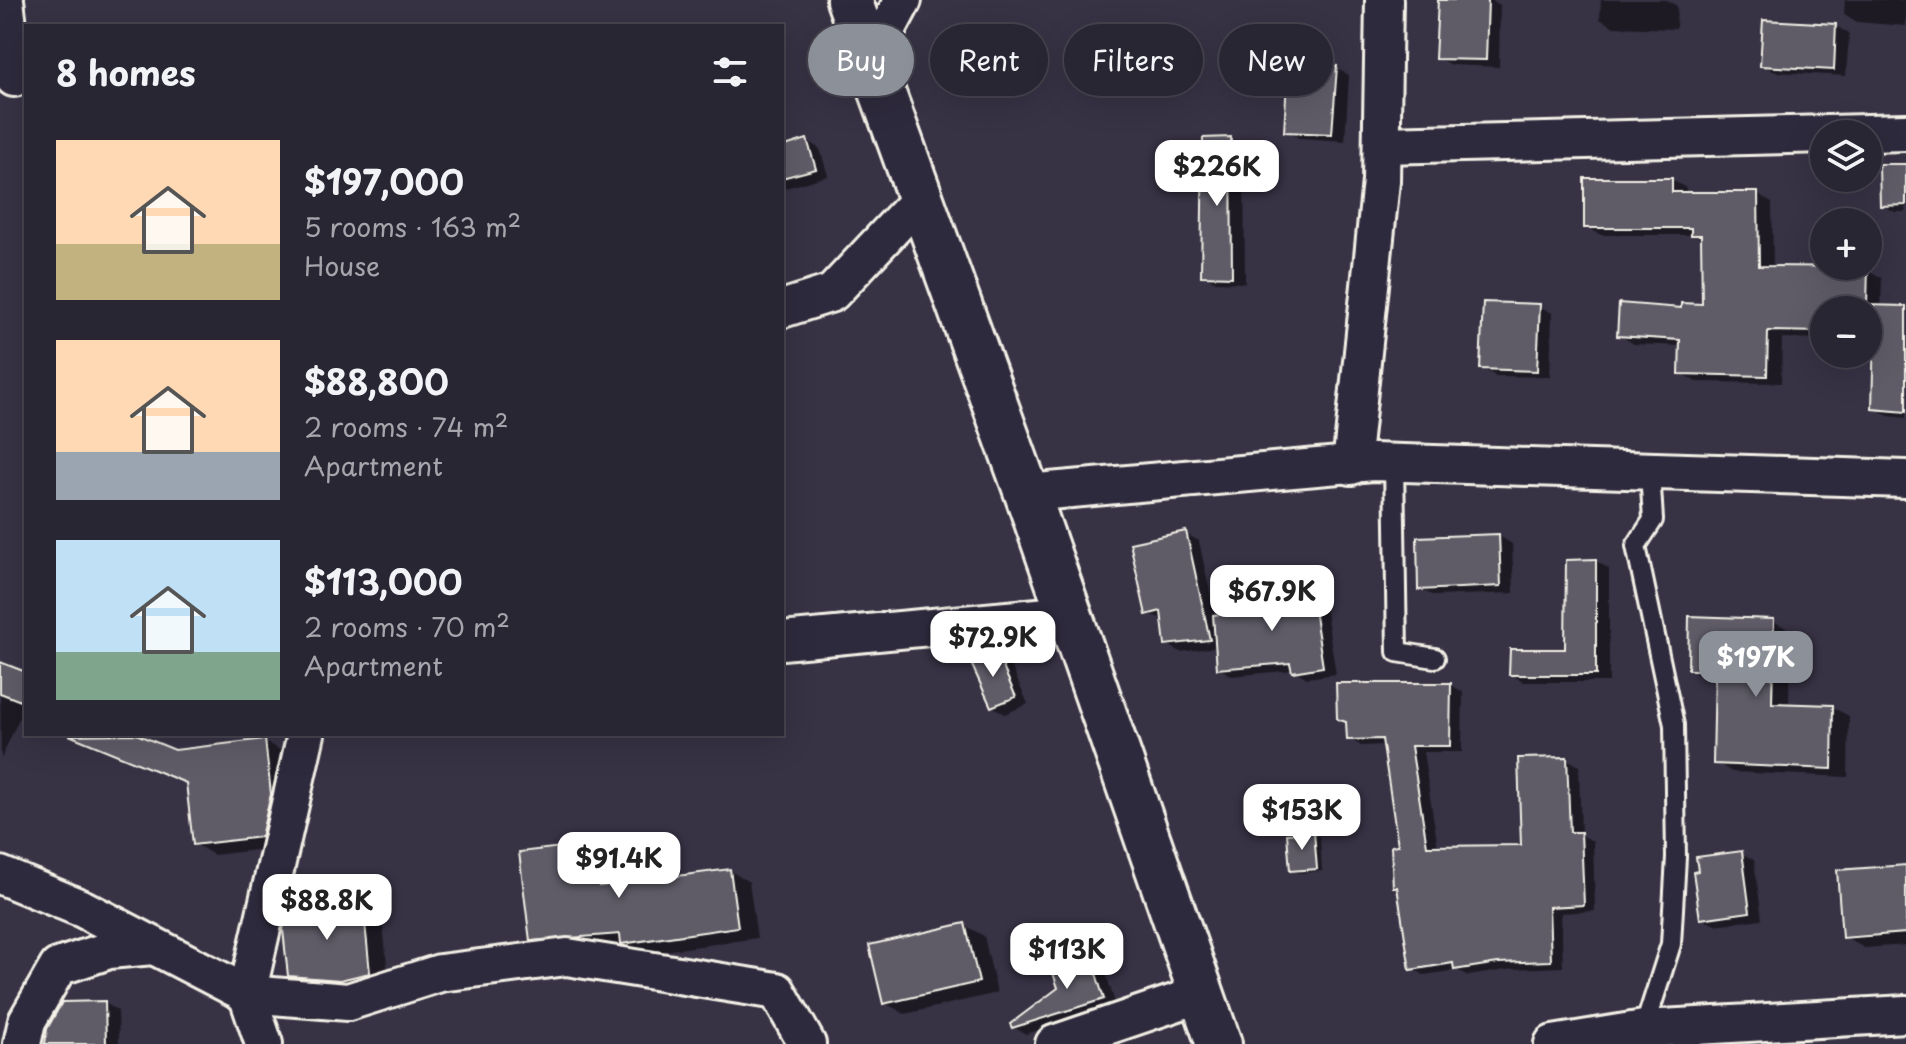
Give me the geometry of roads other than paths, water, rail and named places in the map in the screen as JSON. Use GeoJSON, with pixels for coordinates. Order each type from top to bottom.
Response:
{"type":"FeatureCollection","features":[{"type":"Feature","properties":{"kind":"main road"},"geometry":{"type":"LineString","coordinates":[[849,0],[858,24]]}},
{"type":"Feature","properties":{"kind":"main road"},"geometry":{"type":"LineString","coordinates":[[884,96],[1070,614],[1219,1044]]}},
{"type":"Feature","properties":{"kind":"street"},"geometry":{"type":"LineString","coordinates":[[0,63],[14,78],[5,0]]}},
{"type":"Feature","properties":{"kind":"street"},"geometry":{"type":"LineString","coordinates":[[890,24],[903,0]]}},
{"type":"Feature","properties":{"kind":"street"},"geometry":{"type":"LineString","coordinates":[[1351,466],[1381,181],[1384,0]]}},
{"type":"Feature","properties":{"kind":"street"},"geometry":{"type":"LineString","coordinates":[[1382,145],[1906,132]]}},
{"type":"Feature","properties":{"kind":"street"},"geometry":{"type":"LineString","coordinates":[[784,308],[832,293],[922,197]]}},
{"type":"Feature","properties":{"kind":"street"},"geometry":{"type":"LineString","coordinates":[[1027,493],[1394,462],[1906,479]]}},
{"type":"Feature","properties":{"kind":"street"},"geometry":{"type":"LineString","coordinates":[[784,641],[1070,614]]}},
{"type":"Feature","properties":{"kind":"street"},"geometry":{"type":"LineString","coordinates":[[264,1044],[247,994],[306,736]]}},
{"type":"Feature","properties":{"kind":"street"},"geometry":{"type":"LineString","coordinates":[[0,875],[83,909],[247,994],[348,1002],[440,973],[567,957],[777,991],[807,1044]]}},
{"type":"Feature","properties":{"kind":"street"},"geometry":{"type":"LineString","coordinates":[[22,1044],[27,1021],[58,967],[109,950],[153,946]]}},
{"type":"Feature","properties":{"kind":"street"},"geometry":{"type":"LineString","coordinates":[[1054,1044],[1115,1026],[1201,994]]}},
{"type":"Feature","properties":{"kind":"street"},"geometry":{"type":"LineString","coordinates":[[1553,1044],[1644,1029],[1906,1014]]}},
{"type":"Feature","properties":{"kind":"lane"},"geometry":{"type":"LineString","coordinates":[[1394,462],[1397,652],[1435,658]]}},
{"type":"Feature","properties":{"kind":"lane"},"geometry":{"type":"LineString","coordinates":[[1644,1029],[1671,944],[1676,857],[1674,725],[1636,546],[1653,520],[1650,471]]}}]}
